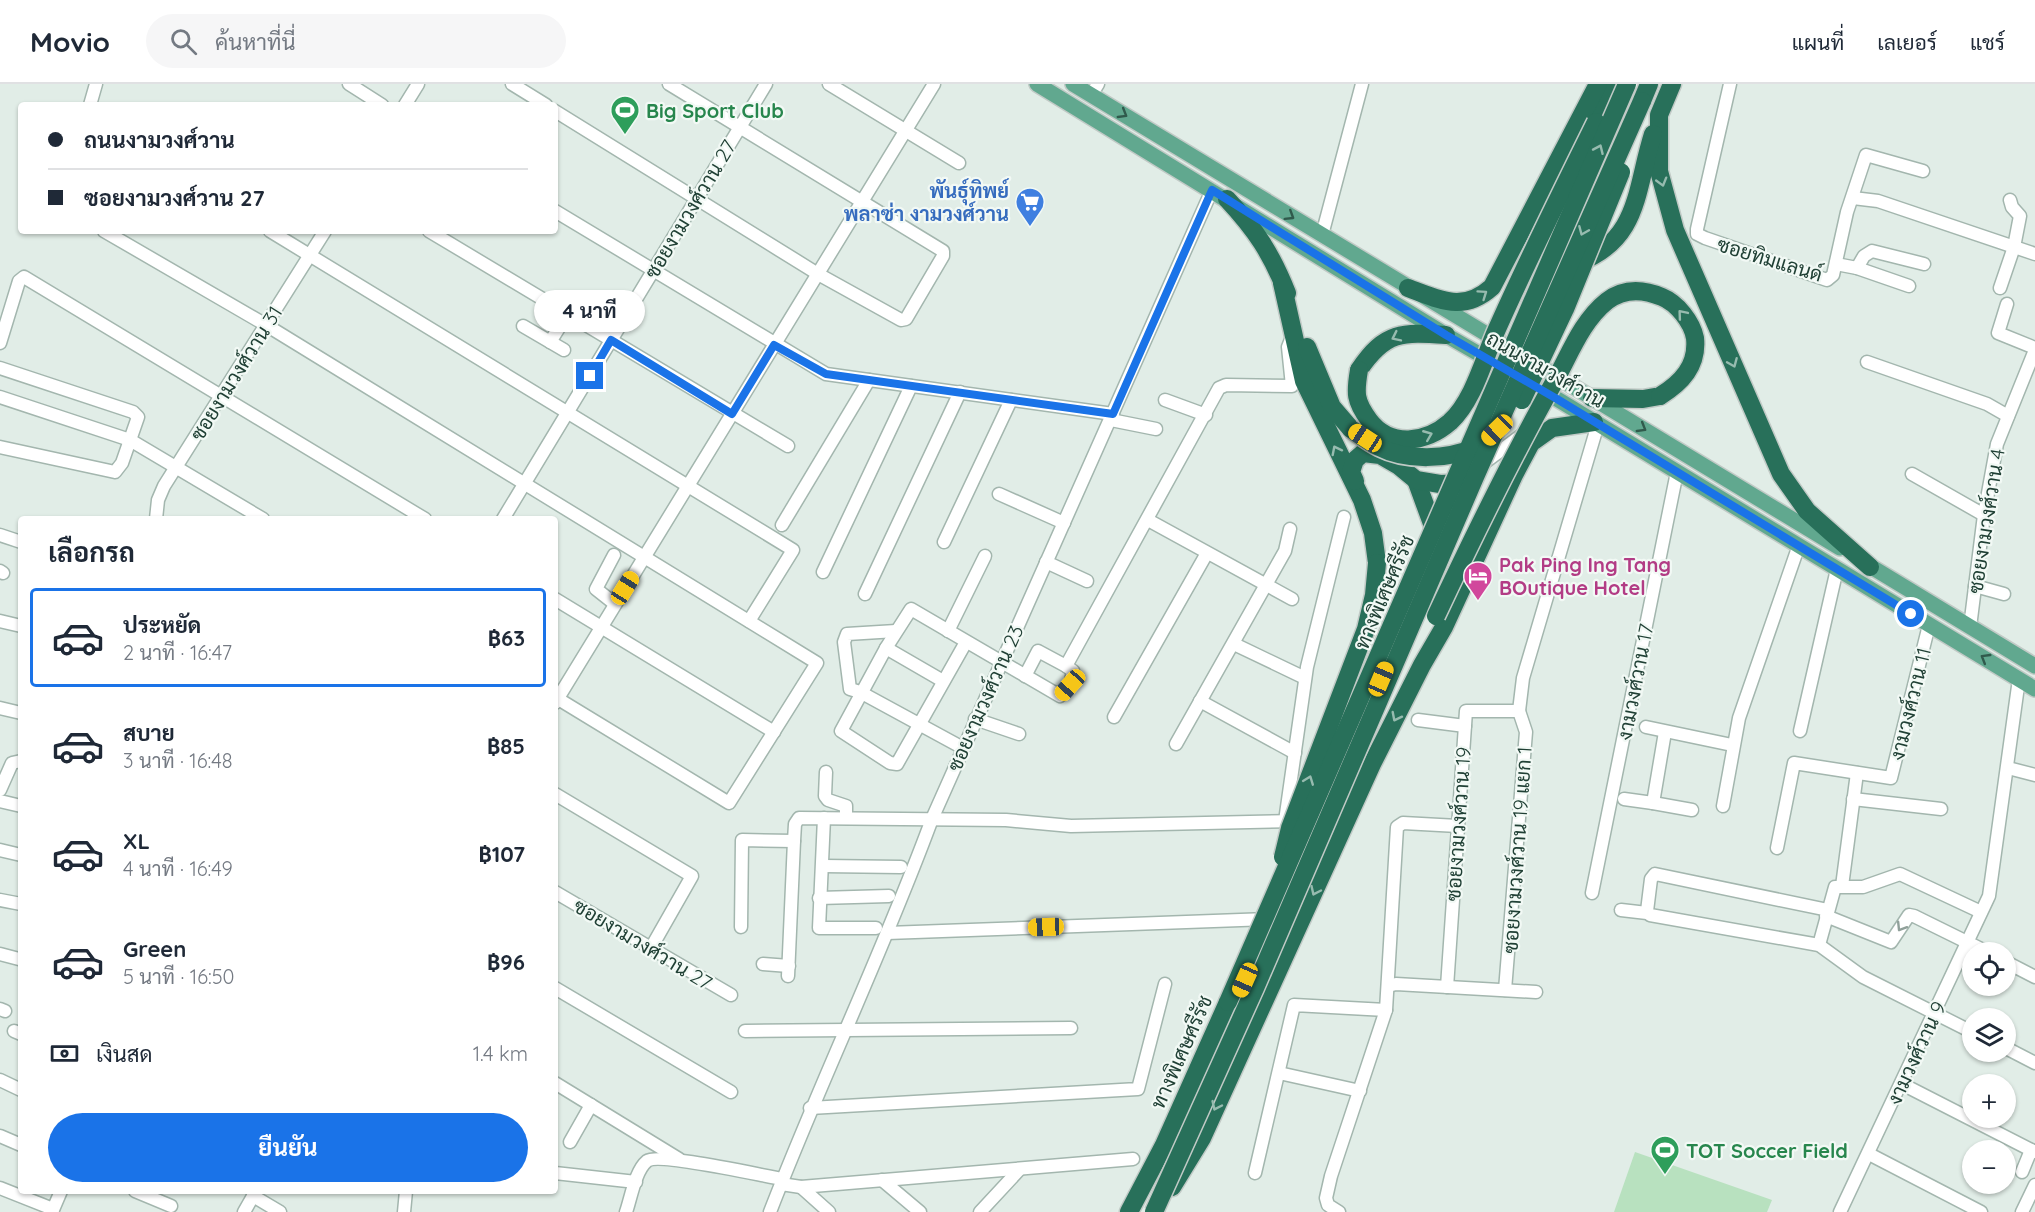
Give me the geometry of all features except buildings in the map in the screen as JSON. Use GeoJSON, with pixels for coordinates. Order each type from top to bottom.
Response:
{"type":"FeatureCollection","features":[{"type":"Feature","properties":{"kind":"highway"},"geometry":{"type":"LineString","coordinates":[[1408,288],[1443,301],[1458,303],[1476,300],[1492,287],[1598,84]]}},
{"type":"Feature","properties":{"kind":"highway"},"geometry":{"type":"LineString","coordinates":[[1446,335],[1404,332],[1373,349],[1359,370],[1355,392],[1361,410],[1374,427],[1394,438],[1412,440],[1431,436],[1451,421],[1466,400],[1497,328],[1614,84]]}},
{"type":"Feature","properties":{"kind":"highway","name":"ทางพิเศษศรีรัช"},"geometry":{"type":"LineString","coordinates":[[1130,1212],[1183,1103],[1628,84]]}},
{"type":"Feature","properties":{"kind":"highway","name":"ทางพิเศษศรีรัช"},"geometry":{"type":"LineString","coordinates":[[1155,1212],[1649,84]]}},
{"type":"Feature","properties":{"kind":"highway"},"geometry":{"type":"LineString","coordinates":[[1516,352],[1514,326],[1530,285],[1542,276],[1602,253],[1619,236],[1633,212],[1642,170],[1659,115],[1672,84]]}},
{"type":"Feature","properties":{"kind":"highway"},"geometry":{"type":"LineString","coordinates":[[1219,195],[1260,237],[1282,283],[1318,379],[1332,407],[1351,429],[1380,448],[1414,456],[1446,456],[1466,451],[1483,443],[1510,417],[1525,395],[1599,231],[1627,153],[1642,101]]}},
{"type":"Feature","properties":{"kind":"highway"},"geometry":{"type":"LineString","coordinates":[[1659,115],[1659,171],[1675,230],[1781,474],[1807,511],[1870,567]]}},
{"type":"Feature","properties":{"kind":"highway"},"geometry":{"type":"LineString","coordinates":[[1282,283],[1295,331],[1304,381],[1362,500]]}},
{"type":"Feature","properties":{"kind":"highway"},"geometry":{"type":"LineString","coordinates":[[1155,1212],[1202,1138],[1372,764],[1407,695],[1421,663],[1436,616],[1514,452],[1572,347],[1589,319],[1607,301],[1627,291],[1646,291],[1667,299],[1686,316],[1695,338],[1693,364],[1680,384],[1659,396],[1642,399],[1592,398]]}},
{"type":"Feature","properties":{"kind":"highway"},"geometry":{"type":"LineString","coordinates":[[1383,678],[1405,679],[1411,676],[1444,627],[1514,475],[1532,443],[1552,428],[1596,423]]}},
{"type":"Feature","properties":{"kind":"highway"},"geometry":{"type":"LineString","coordinates":[[1274,896],[1290,828],[1366,629],[1374,595],[1377,563],[1373,533],[1351,472],[1356,460],[1363,453],[1380,455],[1399,466],[1416,480],[1440,484],[1467,483]]}},
{"type":"Feature","properties":{"kind":"highway"},"geometry":{"type":"LineString","coordinates":[[1416,480],[1439,545]]}},
{"type":"Feature","properties":{"kind":"highway"},"geometry":{"type":"LineString","coordinates":[[1383,678],[1405,687],[1407,695]]}},
{"type":"Feature","properties":{"kind":"main road","name":"ถนนงามวงศ์วาน"},"geometry":{"type":"LineString","coordinates":[[1037,84],[1446,335],[1557,399],[2035,689]]}},
{"type":"Feature","properties":{"kind":"main road","name":"ถนนงามวงศ์วาน"},"geometry":{"type":"LineString","coordinates":[[1073,84],[1095,89],[1408,288],[2035,666]]}},
{"type":"Feature","properties":{"kind":"street"},"geometry":{"type":"LineString","coordinates":[[91,102],[96,84]]}},
{"type":"Feature","properties":{"kind":"street"},"geometry":{"type":"LineString","coordinates":[[349,84],[377,102]]}},
{"type":"Feature","properties":{"kind":"street"},"geometry":{"type":"LineString","coordinates":[[407,102],[418,84]]}},
{"type":"Feature","properties":{"kind":"street"},"geometry":{"type":"LineString","coordinates":[[512,84],[541,102]]}},
{"type":"Feature","properties":{"kind":"street"},"geometry":{"type":"LineString","coordinates":[[558,113],[818,274],[901,321],[906,319],[943,256],[943,252],[669,84]]}},
{"type":"Feature","properties":{"kind":"street","name":"ซอยงามวงศ์วาน 27"},"geometry":{"type":"LineString","coordinates":[[505,516],[766,84]]}},
{"type":"Feature","properties":{"kind":"street"},"geometry":{"type":"LineString","coordinates":[[829,84],[959,163]]}},
{"type":"Feature","properties":{"kind":"street"},"geometry":{"type":"LineString","coordinates":[[558,697],[934,84]]}},
{"type":"Feature","properties":{"kind":"street"},"geometry":{"type":"LineString","coordinates":[[1322,235],[1362,84]]}},
{"type":"Feature","properties":{"kind":"street","name":"ซอยทิมแลนด์"},"geometry":{"type":"LineString","coordinates":[[1730,84],[1697,234],[1827,280],[1833,275],[1866,155],[1923,171]]}},
{"type":"Feature","properties":{"kind":"street","name":"ซอยงามวงศ์วาน 23"},"geometry":{"type":"LineString","coordinates":[[770,1212],[810,1108],[844,1032],[882,930],[1000,662],[1112,417],[1219,195]]}},
{"type":"Feature","properties":{"kind":"street"},"geometry":{"type":"LineString","coordinates":[[1853,198],[1878,201],[2035,254]]}},
{"type":"Feature","properties":{"kind":"street"},"geometry":{"type":"LineString","coordinates":[[2000,288],[2014,247],[2020,216],[2012,207],[2010,200]]}},
{"type":"Feature","properties":{"kind":"street"},"geometry":{"type":"LineString","coordinates":[[558,213],[774,345],[826,374],[1011,400],[1112,417],[1156,429]]}},
{"type":"Feature","properties":{"kind":"street"},"geometry":{"type":"LineString","coordinates":[[109,234],[267,325],[817,663],[729,802],[558,701]]}},
{"type":"Feature","properties":{"kind":"street"},"geometry":{"type":"LineString","coordinates":[[275,234],[793,550],[749,621]]}},
{"type":"Feature","properties":{"kind":"street","name":"ซอยงามวงศ์วาน 31"},"geometry":{"type":"LineString","coordinates":[[156,516],[159,496],[324,234]]}},
{"type":"Feature","properties":{"kind":"street"},"geometry":{"type":"LineString","coordinates":[[434,234],[788,446]]}},
{"type":"Feature","properties":{"kind":"street"},"geometry":{"type":"LineString","coordinates":[[1857,268],[1864,256],[1872,251],[1924,264]]}},
{"type":"Feature","properties":{"kind":"street"},"geometry":{"type":"LineString","coordinates":[[1836,264],[1857,268],[1909,286]]}},
{"type":"Feature","properties":{"kind":"street"},"geometry":{"type":"LineString","coordinates":[[0,343],[19,281],[24,277],[419,516]]}},
{"type":"Feature","properties":{"kind":"street"},"geometry":{"type":"LineString","coordinates":[[2007,304],[1998,333],[2035,349]]}},
{"type":"Feature","properties":{"kind":"street"},"geometry":{"type":"LineString","coordinates":[[550,342],[567,315]]}},
{"type":"Feature","properties":{"kind":"street"},"geometry":{"type":"LineString","coordinates":[[524,326],[564,350]]}},
{"type":"Feature","properties":{"kind":"street"},"geometry":{"type":"LineString","coordinates":[[1066,666],[1222,386],[1292,386],[1288,346],[1295,331]]}},
{"type":"Feature","properties":{"kind":"street","name":"ซอยงามวงศ์วาน 4"},"geometry":{"type":"LineString","coordinates":[[1970,627],[1984,515],[1997,444],[2035,349]]}},
{"type":"Feature","properties":{"kind":"street"},"geometry":{"type":"LineString","coordinates":[[1867,362],[1988,404],[2008,416]]}},
{"type":"Feature","properties":{"kind":"street"},"geometry":{"type":"LineString","coordinates":[[0,368],[136,413],[138,417],[122,463],[115,472],[0,447]]}},
{"type":"Feature","properties":{"kind":"street"},"geometry":{"type":"LineString","coordinates":[[782,525],[868,380]]}},
{"type":"Feature","properties":{"kind":"street"},"geometry":{"type":"LineString","coordinates":[[824,572],[911,386]]}},
{"type":"Feature","properties":{"kind":"street"},"geometry":{"type":"LineString","coordinates":[[865,594],[960,393]]}},
{"type":"Feature","properties":{"kind":"street"},"geometry":{"type":"LineString","coordinates":[[0,397],[130,440],[258,516]]}},
{"type":"Feature","properties":{"kind":"street"},"geometry":{"type":"LineString","coordinates":[[1135,1212],[1187,1111],[1383,678],[1467,483],[1487,459],[1535,426],[1557,399]]}},
{"type":"Feature","properties":{"kind":"street"},"geometry":{"type":"LineString","coordinates":[[944,542],[1011,400]]}},
{"type":"Feature","properties":{"kind":"street"},"geometry":{"type":"LineString","coordinates":[[1165,400],[1206,415]]}},
{"type":"Feature","properties":{"kind":"street"},"geometry":{"type":"LineString","coordinates":[[1519,711],[1523,678],[1596,423]]}},
{"type":"Feature","properties":{"kind":"street","name":"งามวงศ์วาน 17"},"geometry":{"type":"LineString","coordinates":[[1592,893],[1677,472]]}},
{"type":"Feature","properties":{"kind":"street"},"geometry":{"type":"LineString","coordinates":[[1912,474],[1984,515]]}},
{"type":"Feature","properties":{"kind":"street"},"geometry":{"type":"LineString","coordinates":[[999,494],[1064,523]]}},
{"type":"Feature","properties":{"kind":"street"},"geometry":{"type":"LineString","coordinates":[[1286,820],[1305,678],[1344,517]]}},
{"type":"Feature","properties":{"kind":"street"},"geometry":{"type":"LineString","coordinates":[[1148,520],[1292,599]]}},
{"type":"Feature","properties":{"kind":"street"},"geometry":{"type":"LineString","coordinates":[[1176,744],[1267,585],[1285,551],[1290,529]]}},
{"type":"Feature","properties":{"kind":"street"},"geometry":{"type":"LineString","coordinates":[[0,535],[18,541]]}},
{"type":"Feature","properties":{"kind":"street"},"geometry":{"type":"LineString","coordinates":[[1723,806],[1732,745],[1798,546]]}},
{"type":"Feature","properties":{"kind":"street"},"geometry":{"type":"LineString","coordinates":[[1114,717],[1207,553]]}},
{"type":"Feature","properties":{"kind":"street"},"geometry":{"type":"LineString","coordinates":[[614,555],[596,589],[615,604]]}},
{"type":"Feature","properties":{"kind":"street"},"geometry":{"type":"LineString","coordinates":[[948,631],[985,556]]}},
{"type":"Feature","properties":{"kind":"street"},"geometry":{"type":"LineString","coordinates":[[1046,562],[1086,581]]}},
{"type":"Feature","properties":{"kind":"street"},"geometry":{"type":"LineString","coordinates":[[1800,731],[1837,569]]}},
{"type":"Feature","properties":{"kind":"street"},"geometry":{"type":"LineString","coordinates":[[1975,586],[2004,594]]}},
{"type":"Feature","properties":{"kind":"street"},"geometry":{"type":"LineString","coordinates":[[558,600],[774,732]]}},
{"type":"Feature","properties":{"kind":"street"},"geometry":{"type":"LineString","coordinates":[[966,642],[897,764],[890,763],[841,731],[860,692],[911,609],[1000,662],[1060,696],[1070,685],[1073,671],[1038,651],[1025,676]]}},
{"type":"Feature","properties":{"kind":"street"},"geometry":{"type":"LineString","coordinates":[[0,621],[18,625]]}},
{"type":"Feature","properties":{"kind":"street","name":"งามวงศ์วาน 11"},"geometry":{"type":"LineString","coordinates":[[1777,848],[1794,763],[1888,778],[1892,776],[1929,625]]}},
{"type":"Feature","properties":{"kind":"street"},"geometry":{"type":"LineString","coordinates":[[896,631],[847,634],[844,642],[850,689],[860,692],[963,748]]}},
{"type":"Feature","properties":{"kind":"street"},"geometry":{"type":"LineString","coordinates":[[1234,644],[1305,678]]}},
{"type":"Feature","properties":{"kind":"street"},"geometry":{"type":"LineString","coordinates":[[886,648],[943,681]]}},
{"type":"Feature","properties":{"kind":"street","name":"งามวงศ์วาน 9"},"geometry":{"type":"LineString","coordinates":[[1968,942],[1993,881],[2019,679]]}},
{"type":"Feature","properties":{"kind":"street"},"geometry":{"type":"LineString","coordinates":[[1200,701],[1294,753]]}},
{"type":"Feature","properties":{"kind":"street"},"geometry":{"type":"LineString","coordinates":[[0,708],[18,712]]}},
{"type":"Feature","properties":{"kind":"street","name":"ซอยงามวงศ์วาน 19"},"geometry":{"type":"LineString","coordinates":[[1447,987],[1468,709],[1519,711]]}},
{"type":"Feature","properties":{"kind":"street","name":"ซอยงามวงศ์วาน 19 แยก 1"},"geometry":{"type":"LineString","coordinates":[[1505,990],[1526,732],[1519,711]]}},
{"type":"Feature","properties":{"kind":"street"},"geometry":{"type":"LineString","coordinates":[[975,719],[1019,734]]}},
{"type":"Feature","properties":{"kind":"street"},"geometry":{"type":"LineString","coordinates":[[1418,720],[1465,726]]}},
{"type":"Feature","properties":{"kind":"street"},"geometry":{"type":"LineString","coordinates":[[1646,727],[1732,745]]}},
{"type":"Feature","properties":{"kind":"street"},"geometry":{"type":"LineString","coordinates":[[1653,803],[1665,732]]}},
{"type":"Feature","properties":{"kind":"street"},"geometry":{"type":"LineString","coordinates":[[0,790],[12,763],[18,762]]}},
{"type":"Feature","properties":{"kind":"street"},"geometry":{"type":"LineString","coordinates":[[2008,768],[2035,775]]}},
{"type":"Feature","properties":{"kind":"street"},"geometry":{"type":"LineString","coordinates":[[826,772],[825,796],[828,800],[846,806],[846,818]]}},
{"type":"Feature","properties":{"kind":"street"},"geometry":{"type":"LineString","coordinates":[[1820,945],[1827,913],[1838,887],[1857,773]]}},
{"type":"Feature","properties":{"kind":"street"},"geometry":{"type":"LineString","coordinates":[[558,796],[692,876],[651,948]]}},
{"type":"Feature","properties":{"kind":"street"},"geometry":{"type":"LineString","coordinates":[[1624,799],[1692,810]]}},
{"type":"Feature","properties":{"kind":"street"},"geometry":{"type":"LineString","coordinates":[[1853,799],[1941,809]]}},
{"type":"Feature","properties":{"kind":"street"},"geometry":{"type":"LineString","coordinates":[[0,801],[18,805]]}},
{"type":"Feature","properties":{"kind":"street"},"geometry":{"type":"LineString","coordinates":[[763,964],[788,971],[795,824],[799,818],[1006,820],[1071,826],[1318,821]]}},
{"type":"Feature","properties":{"kind":"street"},"geometry":{"type":"LineString","coordinates":[[824,818],[824,866],[819,898],[819,928],[882,930],[1272,919]]}},
{"type":"Feature","properties":{"kind":"street"},"geometry":{"type":"LineString","coordinates":[[1335,1211],[1328,1205],[1326,1198],[1331,1176],[1386,1010],[1399,824],[1458,826]]}},
{"type":"Feature","properties":{"kind":"street"},"geometry":{"type":"LineString","coordinates":[[741,927],[742,840],[794,841]]}},
{"type":"Feature","properties":{"kind":"street"},"geometry":{"type":"LineString","coordinates":[[0,850],[18,854]]}},
{"type":"Feature","properties":{"kind":"street"},"geometry":{"type":"LineString","coordinates":[[824,866],[901,867]]}},
{"type":"Feature","properties":{"kind":"street"},"geometry":{"type":"LineString","coordinates":[[1647,913],[1652,879],[1655,874],[1827,913],[1891,942],[1909,915],[1966,942]]}},
{"type":"Feature","properties":{"kind":"street"},"geometry":{"type":"LineString","coordinates":[[1838,887],[1863,887],[1900,874],[1981,912]]}},
{"type":"Feature","properties":{"kind":"street","name":"ซอยงามวงศ์วาน 27"},"geometry":{"type":"LineString","coordinates":[[558,894],[731,995]]}},
{"type":"Feature","properties":{"kind":"street"},"geometry":{"type":"LineString","coordinates":[[819,898],[889,896]]}},
{"type":"Feature","properties":{"kind":"street"},"geometry":{"type":"LineString","coordinates":[[0,900],[18,903]]}},
{"type":"Feature","properties":{"kind":"street"},"geometry":{"type":"LineString","coordinates":[[1621,910],[1820,945],[1849,969],[1962,1027]]}},
{"type":"Feature","properties":{"kind":"street"},"geometry":{"type":"LineString","coordinates":[[0,954],[18,958]]}},
{"type":"Feature","properties":{"kind":"street","name":"งามวงศ์วาน 9"},"geometry":{"type":"LineString","coordinates":[[1840,1212],[1962,955]]}},
{"type":"Feature","properties":{"kind":"street"},"geometry":{"type":"LineString","coordinates":[[2016,967],[2035,977]]}},
{"type":"Feature","properties":{"kind":"street"},"geometry":{"type":"LineString","coordinates":[[810,1108],[1126,1092],[1138,1089],[1165,984]]}},
{"type":"Feature","properties":{"kind":"street"},"geometry":{"type":"LineString","coordinates":[[1388,986],[1396,984],[1536,992]]}},
{"type":"Feature","properties":{"kind":"street"},"geometry":{"type":"LineString","coordinates":[[558,990],[731,1092]]}},
{"type":"Feature","properties":{"kind":"street"},"geometry":{"type":"LineString","coordinates":[[1255,1173],[1294,1005],[1386,1010]]}},
{"type":"Feature","properties":{"kind":"street"},"geometry":{"type":"LineString","coordinates":[[745,1031],[844,1032],[1071,1028]]}},
{"type":"Feature","properties":{"kind":"street"},"geometry":{"type":"LineString","coordinates":[[2016,1053],[2035,1063]]}},
{"type":"Feature","properties":{"kind":"street"},"geometry":{"type":"LineString","coordinates":[[1279,1073],[1360,1091]]}},
{"type":"Feature","properties":{"kind":"street"},"geometry":{"type":"LineString","coordinates":[[0,1080],[18,1089]]}},
{"type":"Feature","properties":{"kind":"street"},"geometry":{"type":"LineString","coordinates":[[1902,1084],[2033,1151],[2022,1172]]}},
{"type":"Feature","properties":{"kind":"street"},"geometry":{"type":"LineString","coordinates":[[558,1085],[682,1160]]}},
{"type":"Feature","properties":{"kind":"street"},"geometry":{"type":"LineString","coordinates":[[570,1142],[591,1105]]}},
{"type":"Feature","properties":{"kind":"street"},"geometry":{"type":"LineString","coordinates":[[0,1136],[18,1144]]}},
{"type":"Feature","properties":{"kind":"street"},"geometry":{"type":"LineString","coordinates":[[1869,1154],[1981,1212]]}},
{"type":"Feature","properties":{"kind":"street"},"geometry":{"type":"LineString","coordinates":[[626,1212],[636,1182],[648,1160],[682,1160],[801,1187],[1133,1159]]}},
{"type":"Feature","properties":{"kind":"street"},"geometry":{"type":"LineString","coordinates":[[980,1212],[1019,1170]]}},
{"type":"Feature","properties":{"kind":"street"},"geometry":{"type":"LineString","coordinates":[[558,1173],[636,1182]]}},
{"type":"Feature","properties":{"kind":"street"},"geometry":{"type":"LineString","coordinates":[[882,1180],[920,1212]]}},
{"type":"Feature","properties":{"kind":"street"},"geometry":{"type":"LineString","coordinates":[[2022,1212],[2035,1185]]}},
{"type":"Feature","properties":{"kind":"street"},"geometry":{"type":"LineString","coordinates":[[801,1187],[829,1212]]}},
{"type":"Feature","properties":{"kind":"street"},"geometry":{"type":"LineString","coordinates":[[0,1188],[52,1210],[60,1194]]}},
{"type":"Feature","properties":{"kind":"street"},"geometry":{"type":"LineString","coordinates":[[142,1194],[171,1206]]}},
{"type":"Feature","properties":{"kind":"street"},"geometry":{"type":"LineString","coordinates":[[404,1212],[406,1194]]}},
{"type":"Feature","properties":{"kind":"street"},"geometry":{"type":"LineString","coordinates":[[244,1212],[254,1195],[280,1212]]}},
{"type":"Feature","properties":{"kind":"green space","name":"TOT Soccer Field"},"geometry":{"type":"Polygon","coordinates":[[[1635,1152],[1772,1200],[1767,1212],[1614,1212],[1635,1152]]]}},
{"type":"Feature","properties":{"kind":"place","name":"Big Sport Club"},"geometry":{"type":"Point","coordinates":[625,136]}},
{"type":"Feature","properties":{"kind":"place","name":"พันธุ์ทิพย์ พลาซ่า งามวงศ์วาน"},"geometry":{"type":"Point","coordinates":[1030,228]}},
{"type":"Feature","properties":{"kind":"place","name":"Pak Ping Ing Tang BOutique Hotel"},"geometry":{"type":"Point","coordinates":[1478,602]}},
{"type":"Feature","properties":{"kind":"place","name":"TOT Soccer Field"},"geometry":{"type":"Point","coordinates":[1665,1176]}},
{"type":"Feature","properties":{"kind":"route"},"geometry":{"type":"LineString","coordinates":[[590,376],[611,340],[732,414],[774,345],[826,374],[1113,414],[1212,190],[1446,335],[1557,399],[1911,614]]}}]}
